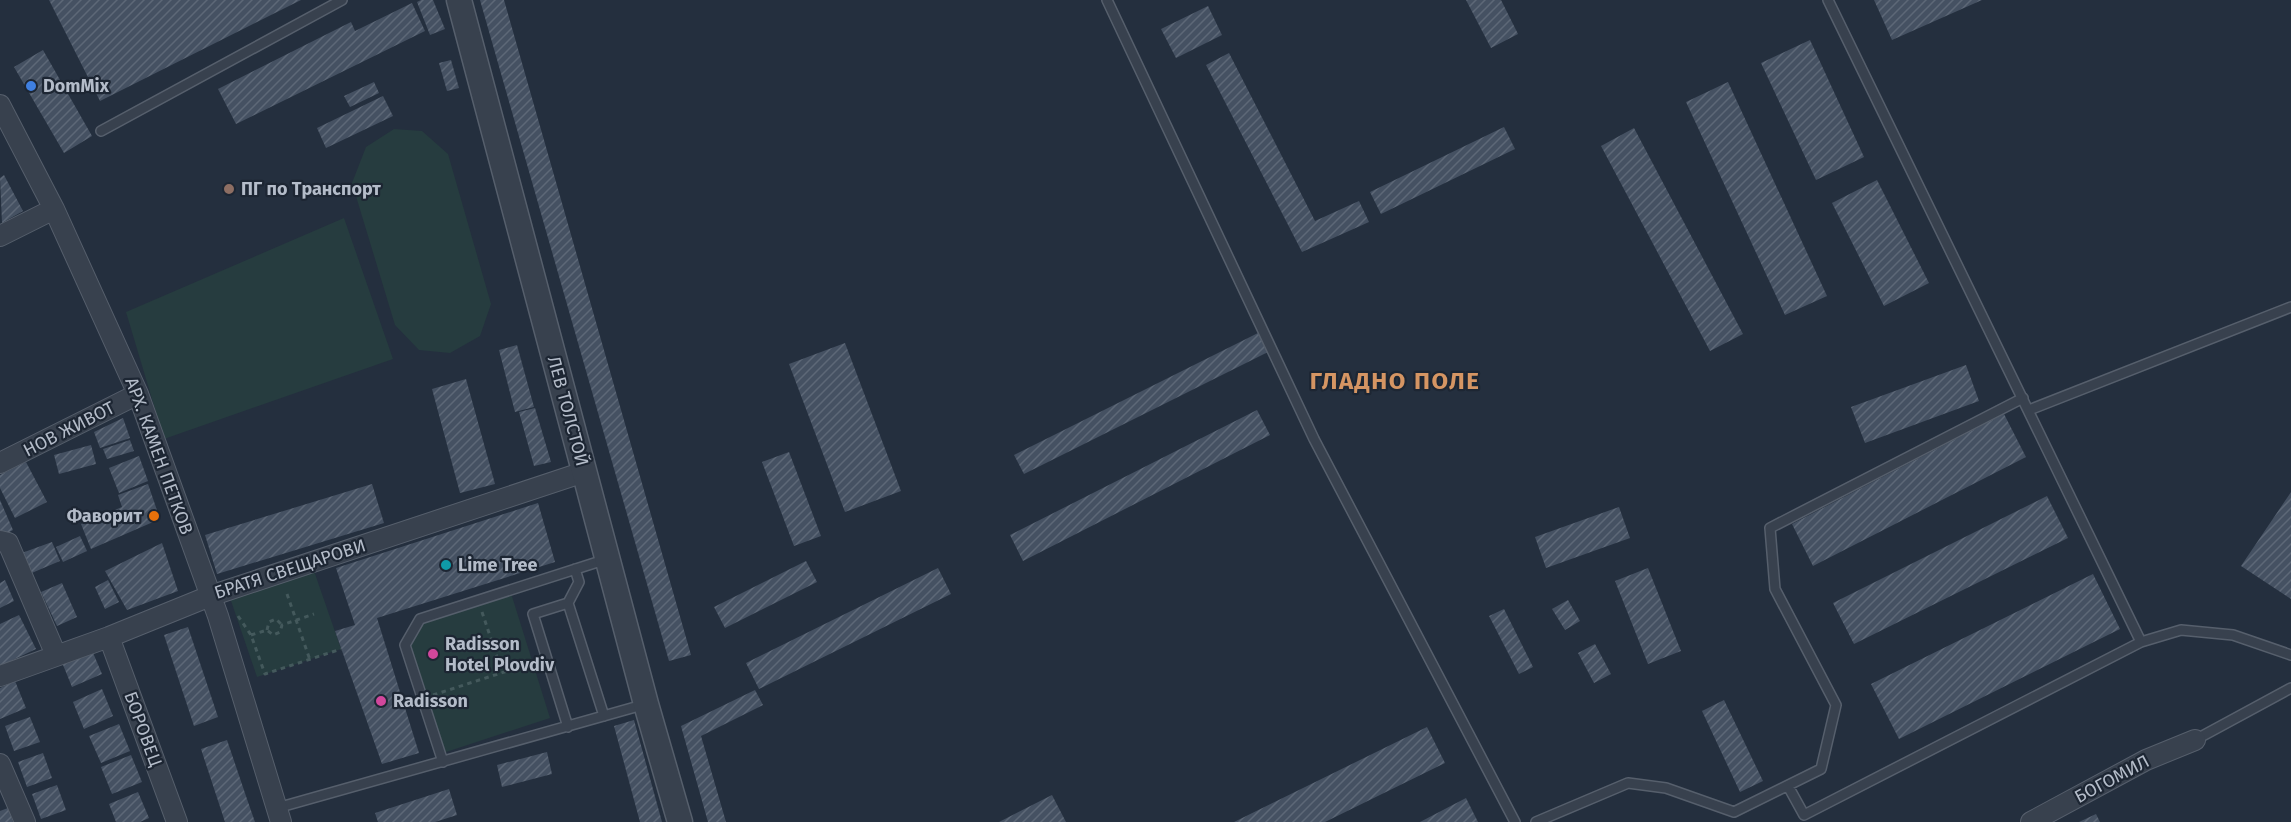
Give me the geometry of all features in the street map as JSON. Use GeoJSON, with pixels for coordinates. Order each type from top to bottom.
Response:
{"type":"FeatureCollection","features":[{"type":"Feature","properties":{"kind":"street","name":"ЛЕВ ТОЛСТОЙ"},"geometry":{"type":"LineString","coordinates":[[459,0],[607,559],[680,822]]}},
{"type":"Feature","properties":{"kind":"street","name":"АРХ. КАМЕН ПЕТКОВ"},"geometry":{"type":"LineString","coordinates":[[0,105],[54,209],[138,394],[218,616],[279,815]]}},
{"type":"Feature","properties":{"kind":"street"},"geometry":{"type":"LineString","coordinates":[[0,237],[54,209]]}},
{"type":"Feature","properties":{"kind":"street","name":"НОВ ЖИВОТ"},"geometry":{"type":"LineString","coordinates":[[0,463],[138,394]]}},
{"type":"Feature","properties":{"kind":"street","name":"БРАТЯ СВЕЩАРОВИ"},"geometry":{"type":"LineString","coordinates":[[0,676],[109,637],[210,596],[584,472]]}},
{"type":"Feature","properties":{"kind":"street"},"geometry":{"type":"LineString","coordinates":[[0,541],[8,543],[56,655]]}},
{"type":"Feature","properties":{"kind":"street","name":"БОРОВЕЦ"},"geometry":{"type":"LineString","coordinates":[[109,637],[177,822]]}},
{"type":"Feature","properties":{"kind":"street","name":"БОГОМИЛ"},"geometry":{"type":"LineString","coordinates":[[2039,820],[2146,760],[2195,740]]}},
{"type":"Feature","properties":{"kind":"street"},"geometry":{"type":"LineString","coordinates":[[0,764],[25,822]]}},
{"type":"Feature","properties":{"kind":"lane"},"geometry":{"type":"LineString","coordinates":[[101,131],[342,0]]}},
{"type":"Feature","properties":{"kind":"lane"},"geometry":{"type":"LineString","coordinates":[[1107,0],[1314,440],[1515,822]]}},
{"type":"Feature","properties":{"kind":"lane"},"geometry":{"type":"LineString","coordinates":[[1828,0],[2141,642]]}},
{"type":"Feature","properties":{"kind":"lane"},"geometry":{"type":"LineString","coordinates":[[2029,410],[2291,307]]}},
{"type":"Feature","properties":{"kind":"lane"},"geometry":{"type":"LineString","coordinates":[[1536,822],[1628,783],[1666,788],[1734,812],[1821,769],[1836,705],[1775,589],[1770,528],[2023,398]]}},
{"type":"Feature","properties":{"kind":"lane"},"geometry":{"type":"LineString","coordinates":[[443,762],[405,645],[420,619],[607,559]]}},
{"type":"Feature","properties":{"kind":"lane"},"geometry":{"type":"LineString","coordinates":[[568,727],[533,614],[568,603],[579,582],[574,569]]}},
{"type":"Feature","properties":{"kind":"lane"},"geometry":{"type":"LineString","coordinates":[[568,603],[604,716]]}},
{"type":"Feature","properties":{"kind":"lane"},"geometry":{"type":"LineString","coordinates":[[1788,786],[1804,815],[2141,642],[2181,630],[2233,635],[2291,655]]}},
{"type":"Feature","properties":{"kind":"lane"},"geometry":{"type":"LineString","coordinates":[[2195,740],[2291,688]]}},
{"type":"Feature","properties":{"kind":"lane"},"geometry":{"type":"LineString","coordinates":[[279,815],[443,762],[646,704]]}},
{"type":"Feature","properties":{"kind":"path"},"geometry":{"type":"LineString","coordinates":[[287,594],[310,660]]}},
{"type":"Feature","properties":{"kind":"path"},"geometry":{"type":"LineString","coordinates":[[478,600],[502,672]]}},
{"type":"Feature","properties":{"kind":"path"},"geometry":{"type":"LineString","coordinates":[[218,616],[234,611],[251,634],[265,674],[341,650]]}},
{"type":"Feature","properties":{"kind":"path"},"geometry":{"type":"LineString","coordinates":[[282,625],[314,614]]}},
{"type":"Feature","properties":{"kind":"path"},"geometry":{"type":"LineString","coordinates":[[267,630],[268,622],[276,619],[282,625]]}},
{"type":"Feature","properties":{"kind":"path"},"geometry":{"type":"LineString","coordinates":[[267,630],[273,635],[280,633],[282,625]]}},
{"type":"Feature","properties":{"kind":"path"},"geometry":{"type":"LineString","coordinates":[[251,634],[267,630]]}},
{"type":"Feature","properties":{"kind":"path"},"geometry":{"type":"LineString","coordinates":[[423,699],[547,658]]}},
{"type":"Feature","properties":{"kind":"green space"},"geometry":{"type":"Polygon","coordinates":[[[394,129],[422,131],[448,154],[491,304],[480,336],[450,353],[419,350],[395,325],[352,183],[366,147],[394,129]]]}},
{"type":"Feature","properties":{"kind":"green space"},"geometry":{"type":"Polygon","coordinates":[[[344,218],[393,359],[164,439],[126,312],[344,218]]]}},
{"type":"Feature","properties":{"kind":"green space"},"geometry":{"type":"Polygon","coordinates":[[[313,568],[341,649],[257,677],[229,595],[313,568]]]}},
{"type":"Feature","properties":{"kind":"green space"},"geometry":{"type":"Polygon","coordinates":[[[510,590],[550,718],[440,754],[406,645],[420,619],[510,590]]]}},
{"type":"Feature","properties":{"kind":"building"},"geometry":{"type":"Polygon","coordinates":[[[49,0],[301,0],[100,101],[49,0]]]}},
{"type":"Feature","properties":{"kind":"building"},"geometry":{"type":"Polygon","coordinates":[[[433,0],[445,29],[430,35],[417,2],[433,0]]]}},
{"type":"Feature","properties":{"kind":"building"},"geometry":{"type":"Polygon","coordinates":[[[480,0],[504,0],[691,655],[669,661],[480,0]]]}},
{"type":"Feature","properties":{"kind":"building"},"geometry":{"type":"Polygon","coordinates":[[[1466,0],[1501,0],[1518,34],[1491,48],[1466,0]]]}},
{"type":"Feature","properties":{"kind":"building"},"geometry":{"type":"Polygon","coordinates":[[[1874,0],[1982,0],[1892,40],[1874,0]]]}},
{"type":"Feature","properties":{"kind":"building"},"geometry":{"type":"Polygon","coordinates":[[[412,3],[425,31],[236,124],[218,89],[351,22],[355,31],[412,3]]]}},
{"type":"Feature","properties":{"kind":"building"},"geometry":{"type":"Polygon","coordinates":[[[1208,6],[1222,35],[1176,58],[1161,29],[1208,6]]]}},
{"type":"Feature","properties":{"kind":"building"},"geometry":{"type":"Polygon","coordinates":[[[1810,40],[1864,157],[1816,180],[1761,63],[1810,40]]]}},
{"type":"Feature","properties":{"kind":"building"},"geometry":{"type":"Polygon","coordinates":[[[43,50],[92,136],[64,153],[14,67],[43,50]]]}},
{"type":"Feature","properties":{"kind":"building"},"geometry":{"type":"Polygon","coordinates":[[[1229,53],[1315,221],[1359,201],[1369,222],[1302,252],[1206,65],[1229,53]]]}},
{"type":"Feature","properties":{"kind":"building"},"geometry":{"type":"Polygon","coordinates":[[[451,60],[459,88],[447,91],[439,63],[451,60]]]}},
{"type":"Feature","properties":{"kind":"building"},"geometry":{"type":"Polygon","coordinates":[[[374,82],[379,93],[350,107],[344,96],[374,82]]]}},
{"type":"Feature","properties":{"kind":"building"},"geometry":{"type":"Polygon","coordinates":[[[1728,82],[1827,296],[1785,315],[1686,102],[1728,82]]]}},
{"type":"Feature","properties":{"kind":"building"},"geometry":{"type":"Polygon","coordinates":[[[383,96],[393,116],[326,148],[317,128],[383,96]]]}},
{"type":"Feature","properties":{"kind":"building"},"geometry":{"type":"Polygon","coordinates":[[[1504,127],[1515,149],[1381,214],[1370,192],[1504,127]]]}},
{"type":"Feature","properties":{"kind":"building"},"geometry":{"type":"Polygon","coordinates":[[[1634,128],[1743,334],[1710,351],[1601,146],[1634,128]]]}},
{"type":"Feature","properties":{"kind":"building"},"geometry":{"type":"Polygon","coordinates":[[[4,175],[23,211],[2,223],[0,178],[4,175]]]}},
{"type":"Feature","properties":{"kind":"building"},"geometry":{"type":"Polygon","coordinates":[[[1877,180],[1929,283],[1884,306],[1832,203],[1877,180]]]}},
{"type":"Feature","properties":{"kind":"building"},"geometry":{"type":"Polygon","coordinates":[[[1258,333],[1268,352],[1024,474],[1014,455],[1258,333]]]}},
{"type":"Feature","properties":{"kind":"building"},"geometry":{"type":"Polygon","coordinates":[[[845,343],[901,491],[845,512],[789,364],[845,343]]]}},
{"type":"Feature","properties":{"kind":"building"},"geometry":{"type":"Polygon","coordinates":[[[517,345],[534,407],[515,412],[499,350],[517,345]]]}},
{"type":"Feature","properties":{"kind":"building"},"geometry":{"type":"Polygon","coordinates":[[[1966,365],[1979,401],[1865,443],[1851,407],[1966,365]]]}},
{"type":"Feature","properties":{"kind":"building"},"geometry":{"type":"Polygon","coordinates":[[[466,379],[495,484],[460,493],[432,389],[466,379]]]}},
{"type":"Feature","properties":{"kind":"building"},"geometry":{"type":"Polygon","coordinates":[[[535,408],[551,462],[534,466],[519,412],[535,408]]]}},
{"type":"Feature","properties":{"kind":"building"},"geometry":{"type":"Polygon","coordinates":[[[1257,410],[1270,435],[1023,561],[1010,535],[1257,410]]]}},
{"type":"Feature","properties":{"kind":"building"},"geometry":{"type":"Polygon","coordinates":[[[2004,414],[2026,457],[1813,566],[1792,524],[2004,414]]]}},
{"type":"Feature","properties":{"kind":"building"},"geometry":{"type":"Polygon","coordinates":[[[123,418],[130,438],[100,448],[94,432],[123,418]]]}},
{"type":"Feature","properties":{"kind":"building"},"geometry":{"type":"Polygon","coordinates":[[[130,440],[134,451],[107,459],[103,449],[130,440]]]}},
{"type":"Feature","properties":{"kind":"building"},"geometry":{"type":"Polygon","coordinates":[[[91,445],[96,464],[59,474],[54,455],[91,445]]]}},
{"type":"Feature","properties":{"kind":"building"},"geometry":{"type":"Polygon","coordinates":[[[789,452],[821,536],[794,546],[762,462],[789,452]]]}},
{"type":"Feature","properties":{"kind":"building"},"geometry":{"type":"Polygon","coordinates":[[[139,456],[148,481],[119,493],[109,468],[139,456]]]}},
{"type":"Feature","properties":{"kind":"building"},"geometry":{"type":"Polygon","coordinates":[[[26,462],[47,502],[15,518],[0,488],[0,475],[26,462]]]}},
{"type":"Feature","properties":{"kind":"building"},"geometry":{"type":"Polygon","coordinates":[[[148,484],[160,519],[91,549],[81,524],[122,507],[118,495],[148,484]]]}},
{"type":"Feature","properties":{"kind":"building"},"geometry":{"type":"Polygon","coordinates":[[[372,484],[384,523],[217,574],[205,535],[372,484]]]}},
{"type":"Feature","properties":{"kind":"building"},"geometry":{"type":"Polygon","coordinates":[[[2291,492],[2291,599],[2241,566],[2291,492]]]}},
{"type":"Feature","properties":{"kind":"building"},"geometry":{"type":"Polygon","coordinates":[[[2047,496],[2068,538],[1854,644],[1833,603],[2047,496]]]}},
{"type":"Feature","properties":{"kind":"building"},"geometry":{"type":"Polygon","coordinates":[[[0,500],[13,530],[0,537],[0,500]]]}},
{"type":"Feature","properties":{"kind":"building","name":"Lime Tree"},"geometry":{"type":"Polygon","coordinates":[[[538,503],[555,562],[377,618],[419,753],[382,764],[335,631],[355,625],[336,568],[538,503]]]}},
{"type":"Feature","properties":{"kind":"building"},"geometry":{"type":"Polygon","coordinates":[[[1619,507],[1630,538],[1546,568],[1535,537],[1619,507]]]}},
{"type":"Feature","properties":{"kind":"building"},"geometry":{"type":"Polygon","coordinates":[[[80,536],[87,551],[63,562],[56,547],[80,536]]]}},
{"type":"Feature","properties":{"kind":"building"},"geometry":{"type":"Polygon","coordinates":[[[52,542],[60,561],[27,575],[19,554],[52,542]]]}},
{"type":"Feature","properties":{"kind":"building"},"geometry":{"type":"Polygon","coordinates":[[[162,543],[178,591],[127,610],[105,571],[162,543]]]}},
{"type":"Feature","properties":{"kind":"building"},"geometry":{"type":"Polygon","coordinates":[[[806,561],[817,582],[725,628],[714,607],[806,561]]]}},
{"type":"Feature","properties":{"kind":"building"},"geometry":{"type":"Polygon","coordinates":[[[938,568],[951,594],[759,689],[746,663],[938,568]]]}},
{"type":"Feature","properties":{"kind":"building"},"geometry":{"type":"Polygon","coordinates":[[[1648,568],[1681,651],[1648,664],[1615,581],[1648,568]]]}},
{"type":"Feature","properties":{"kind":"building"},"geometry":{"type":"Polygon","coordinates":[[[2093,574],[2120,629],[1899,739],[1871,684],[2093,574]]]}},
{"type":"Feature","properties":{"kind":"building"},"geometry":{"type":"Polygon","coordinates":[[[5,580],[14,601],[0,608],[0,583],[5,580]]]}},
{"type":"Feature","properties":{"kind":"building"},"geometry":{"type":"Polygon","coordinates":[[[108,580],[119,602],[105,609],[95,587],[108,580]]]}},
{"type":"Feature","properties":{"kind":"building"},"geometry":{"type":"Polygon","coordinates":[[[62,583],[77,617],[57,626],[41,592],[62,583]]]}},
{"type":"Feature","properties":{"kind":"building"},"geometry":{"type":"Polygon","coordinates":[[[1568,600],[1580,621],[1565,630],[1552,609],[1568,600]]]}},
{"type":"Feature","properties":{"kind":"building"},"geometry":{"type":"Polygon","coordinates":[[[1504,609],[1533,667],[1519,674],[1489,616],[1504,609]]]}},
{"type":"Feature","properties":{"kind":"building"},"geometry":{"type":"Polygon","coordinates":[[[19,615],[36,649],[0,666],[0,624],[19,615]]]}},
{"type":"Feature","properties":{"kind":"building"},"geometry":{"type":"Polygon","coordinates":[[[188,627],[218,717],[194,726],[164,635],[188,627]]]}},
{"type":"Feature","properties":{"kind":"building"},"geometry":{"type":"Polygon","coordinates":[[[1595,644],[1611,674],[1594,683],[1578,653],[1595,644]]]}},
{"type":"Feature","properties":{"kind":"building"},"geometry":{"type":"Polygon","coordinates":[[[91,648],[102,674],[72,687],[61,660],[91,648]]]}},
{"type":"Feature","properties":{"kind":"building"},"geometry":{"type":"Polygon","coordinates":[[[15,681],[26,708],[0,719],[0,688],[15,681]]]}},
{"type":"Feature","properties":{"kind":"building"},"geometry":{"type":"Polygon","coordinates":[[[102,689],[113,716],[84,729],[73,702],[102,689]]]}},
{"type":"Feature","properties":{"kind":"building"},"geometry":{"type":"Polygon","coordinates":[[[755,690],[763,705],[701,736],[726,822],[708,822],[681,726],[755,690]]]}},
{"type":"Feature","properties":{"kind":"building"},"geometry":{"type":"Polygon","coordinates":[[[1724,700],[1763,781],[1740,792],[1702,711],[1724,700]]]}},
{"type":"Feature","properties":{"kind":"building"},"geometry":{"type":"Polygon","coordinates":[[[30,717],[40,742],[14,751],[5,726],[30,717]]]}},
{"type":"Feature","properties":{"kind":"building"},"geometry":{"type":"Polygon","coordinates":[[[634,720],[662,822],[640,822],[614,726],[634,720]]]}},
{"type":"Feature","properties":{"kind":"building"},"geometry":{"type":"Polygon","coordinates":[[[119,724],[130,751],[101,763],[89,736],[119,724]]]}},
{"type":"Feature","properties":{"kind":"building"},"geometry":{"type":"Polygon","coordinates":[[[1427,727],[1445,763],[1325,822],[1234,822],[1427,727]]]}},
{"type":"Feature","properties":{"kind":"building"},"geometry":{"type":"Polygon","coordinates":[[[227,740],[255,822],[225,822],[201,749],[227,740]]]}},
{"type":"Feature","properties":{"kind":"building"},"geometry":{"type":"Polygon","coordinates":[[[547,752],[552,774],[502,787],[497,765],[547,752]]]}},
{"type":"Feature","properties":{"kind":"building"},"geometry":{"type":"Polygon","coordinates":[[[43,753],[52,778],[27,787],[18,762],[43,753]]]}},
{"type":"Feature","properties":{"kind":"building"},"geometry":{"type":"Polygon","coordinates":[[[131,755],[142,782],[112,794],[101,767],[131,755]]]}},
{"type":"Feature","properties":{"kind":"building"},"geometry":{"type":"Polygon","coordinates":[[[57,785],[66,810],[41,819],[32,794],[57,785]]]}},
{"type":"Feature","properties":{"kind":"building"},"geometry":{"type":"Polygon","coordinates":[[[449,789],[457,815],[435,822],[378,822],[375,813],[449,789]]]}},
{"type":"Feature","properties":{"kind":"building"},"geometry":{"type":"Polygon","coordinates":[[[138,792],[149,818],[140,822],[116,822],[109,804],[138,792]]]}},
{"type":"Feature","properties":{"kind":"building"},"geometry":{"type":"Polygon","coordinates":[[[1052,795],[1066,822],[999,822],[1052,795]]]}},
{"type":"Feature","properties":{"kind":"building"},"geometry":{"type":"Polygon","coordinates":[[[1466,798],[1478,822],[1420,822],[1466,798]]]}},
{"type":"Feature","properties":{"kind":"building"},"geometry":{"type":"Polygon","coordinates":[[[8,808],[13,822],[0,822],[0,811],[8,808]]]}},
{"type":"Feature","properties":{"kind":"building"},"geometry":{"type":"Polygon","coordinates":[[[2096,814],[2100,822],[2079,822],[2096,814]]]}},
{"type":"Feature","properties":{"kind":"place","name":"DomMix"},"geometry":{"type":"Point","coordinates":[31,86]}},
{"type":"Feature","properties":{"kind":"place","name":"ПГ по Транспорт"},"geometry":{"type":"Point","coordinates":[229,189]}},
{"type":"Feature","properties":{"kind":"place","name":"Фаворит"},"geometry":{"type":"Point","coordinates":[154,516]}},
{"type":"Feature","properties":{"kind":"place","name":"Lime Tree"},"geometry":{"type":"Point","coordinates":[446,565]}},
{"type":"Feature","properties":{"kind":"place","name":"Radisson Hotel Plovdiv"},"geometry":{"type":"Point","coordinates":[433,654]}},
{"type":"Feature","properties":{"kind":"place","name":"Radisson"},"geometry":{"type":"Point","coordinates":[381,701]}},
{"type":"Feature","properties":{"kind":"district","name":"ГЛАДНО ПОЛЕ"},"geometry":{"type":"Point","coordinates":[1395,381]}}]}
